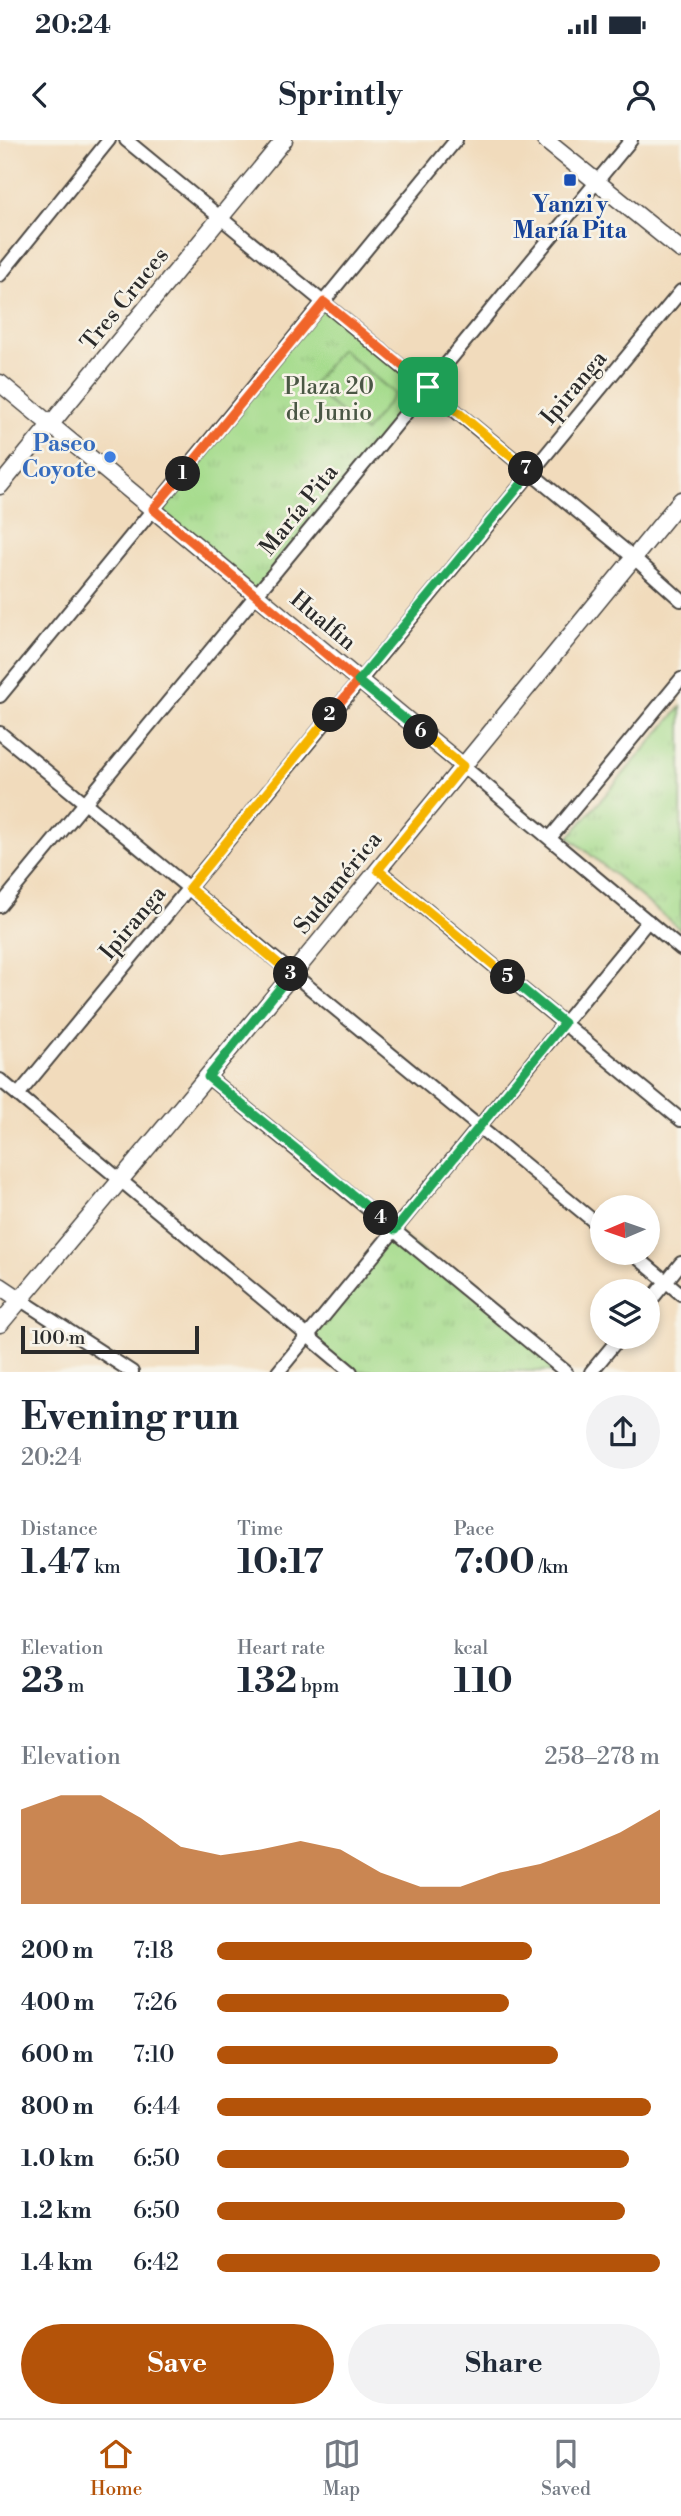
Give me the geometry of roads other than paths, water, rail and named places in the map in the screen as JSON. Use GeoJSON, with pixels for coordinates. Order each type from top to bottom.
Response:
{"type":"FeatureCollection","features":[{"type":"Feature","properties":{"kind":"street"},"geometry":{"type":"LineString","coordinates":[[0,275],[109,140]]}},
{"type":"Feature","properties":{"kind":"street"},"geometry":{"type":"LineString","coordinates":[[126,140],[531,472],[681,600]]}},
{"type":"Feature","properties":{"kind":"street","name":"Tres Cruces"},"geometry":{"type":"LineString","coordinates":[[0,486],[284,140]]}},
{"type":"Feature","properties":{"kind":"street"},"geometry":{"type":"LineString","coordinates":[[0,696],[456,140]]}},
{"type":"Feature","properties":{"kind":"street"},"geometry":{"type":"LineString","coordinates":[[545,140],[681,250]]}},
{"type":"Feature","properties":{"kind":"street","name":"María Pita"},"geometry":{"type":"LineString","coordinates":[[0,906],[631,140]]}},
{"type":"Feature","properties":{"kind":"street","name":"Ipiranga"},"geometry":{"type":"LineString","coordinates":[[18,1095],[681,291]]}},
{"type":"Feature","properties":{"kind":"street","name":"Hualfin"},"geometry":{"type":"LineString","coordinates":[[0,383],[681,949]]}},
{"type":"Feature","properties":{"kind":"street","name":"Sudamérica"},"geometry":{"type":"LineString","coordinates":[[0,1324],[208,1077],[681,500]]}},
{"type":"Feature","properties":{"kind":"street"},"geometry":{"type":"LineString","coordinates":[[550,838],[681,679]]}},
{"type":"Feature","properties":{"kind":"street"},"geometry":{"type":"LineString","coordinates":[[0,733],[590,1218]]}},
{"type":"Feature","properties":{"kind":"street"},"geometry":{"type":"LineString","coordinates":[[378,870],[681,1120]]}},
{"type":"Feature","properties":{"kind":"street"},"geometry":{"type":"LineString","coordinates":[[278,1371],[648,922]]}},
{"type":"Feature","properties":{"kind":"street"},"geometry":{"type":"LineString","coordinates":[[208,1077],[566,1371]]}},
{"type":"Feature","properties":{"kind":"street"},"geometry":{"type":"LineString","coordinates":[[0,1080],[351,1371]]}},
{"type":"Feature","properties":{"kind":"street"},"geometry":{"type":"LineString","coordinates":[[660,1289],[681,1263]]}},
{"type":"Feature","properties":{"kind":"street"},"geometry":{"type":"LineString","coordinates":[[646,1265],[681,1294]]}},
{"type":"Feature","properties":{"kind":"street"},"geometry":{"type":"LineString","coordinates":[[0,1286],[132,1371]]}},
{"type":"Feature","properties":{"kind":"street"},"geometry":{"type":"LineString","coordinates":[[591,1371],[610,1349]]}},
{"type":"Feature","properties":{"kind":"place","name":"Yanzi y María Pita"},"geometry":{"type":"Point","coordinates":[570,180]}},
{"type":"Feature","properties":{"kind":"place","name":"Paseo Coyote"},"geometry":{"type":"Point","coordinates":[110,457]}},
{"type":"Feature","properties":{"kind":"park label","name":"Plaza 20 de Junio"},"geometry":{"type":"Point","coordinates":[329,400]}}]}
